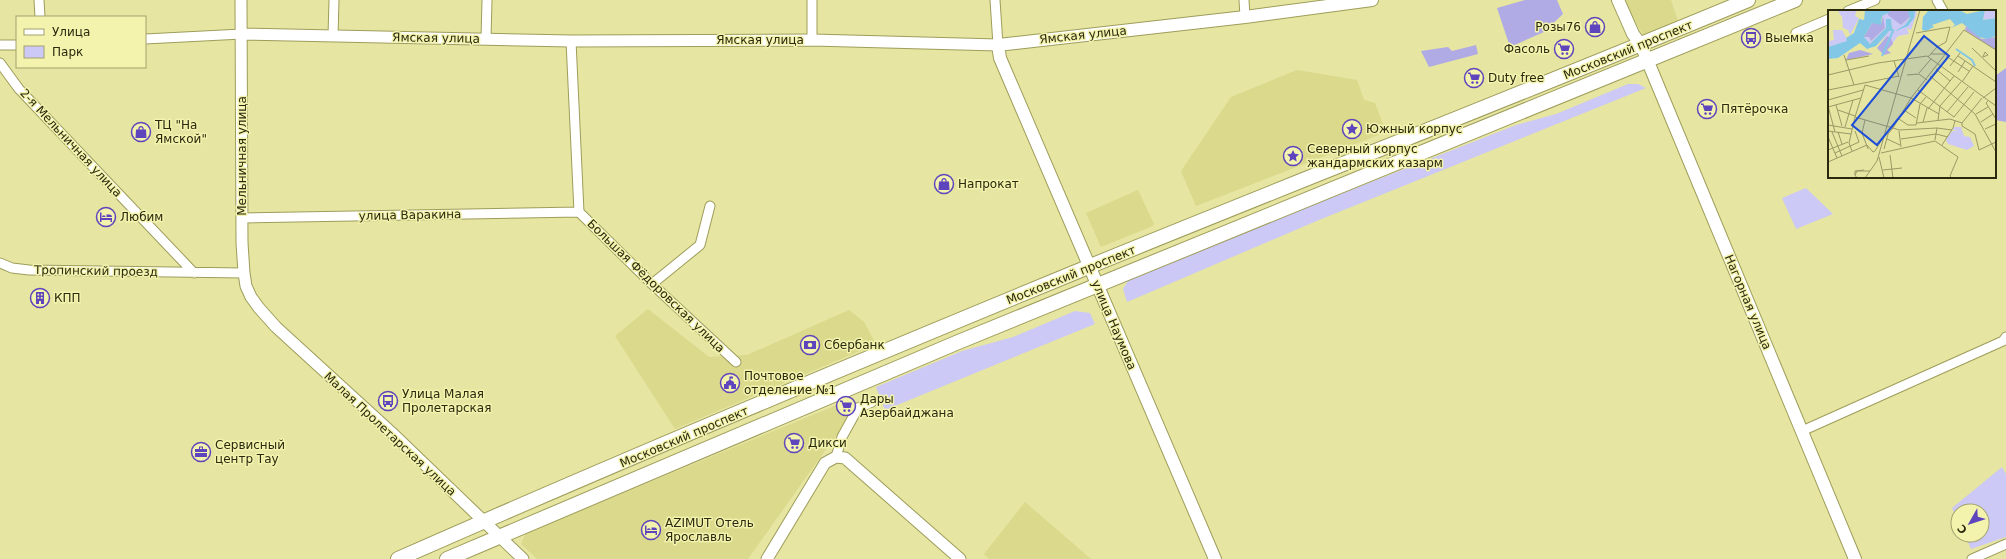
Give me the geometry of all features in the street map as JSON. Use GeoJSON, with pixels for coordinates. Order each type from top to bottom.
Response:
{"type":"FeatureCollection","features":[{"type":"Feature","properties":{"kind":"main road","name":"Ямская улица"},"geometry":{"type":"LineString","coordinates":[[998,45],[1245,17],[1372,0]]}},
{"type":"Feature","properties":{"kind":"main road","name":"Нагорная улица"},"geometry":{"type":"LineString","coordinates":[[1618,0],[1633,34],[1641,45],[1648,61],[1855,559]]}},
{"type":"Feature","properties":{"kind":"main road","name":"Московский проспект"},"geometry":{"type":"LineString","coordinates":[[398,559],[1089,267],[1641,45],[1748,0]]}},
{"type":"Feature","properties":{"kind":"main road","name":"Московский проспект"},"geometry":{"type":"LineString","coordinates":[[447,559],[942,349],[1795,0]]}},
{"type":"Feature","properties":{"kind":"main road","name":"улица Наумова"},"geometry":{"type":"LineString","coordinates":[[998,45],[1000,58],[1215,559]]}},
{"type":"Feature","properties":{"kind":"street"},"geometry":{"type":"LineString","coordinates":[[39,0],[40,16]]}},
{"type":"Feature","properties":{"kind":"street","name":"Мельничная улица"},"geometry":{"type":"LineString","coordinates":[[241,0],[242,218],[244,273],[250,297],[258,308]]}},
{"type":"Feature","properties":{"kind":"street"},"geometry":{"type":"LineString","coordinates":[[333,36],[334,0]]}},
{"type":"Feature","properties":{"kind":"street"},"geometry":{"type":"LineString","coordinates":[[486,39],[487,0]]}},
{"type":"Feature","properties":{"kind":"street"},"geometry":{"type":"LineString","coordinates":[[812,0],[812,40]]}},
{"type":"Feature","properties":{"kind":"street"},"geometry":{"type":"LineString","coordinates":[[995,0],[998,45]]}},
{"type":"Feature","properties":{"kind":"street"},"geometry":{"type":"LineString","coordinates":[[1244,0],[1245,17]]}},
{"type":"Feature","properties":{"kind":"street"},"geometry":{"type":"LineString","coordinates":[[1850,10],[1875,0]]}},
{"type":"Feature","properties":{"kind":"street"},"geometry":{"type":"LineString","coordinates":[[1937,0],[1942,10]]}},
{"type":"Feature","properties":{"kind":"street"},"geometry":{"type":"LineString","coordinates":[[1796,33],[1828,19]]}},
{"type":"Feature","properties":{"kind":"street","name":"Ямская улица"},"geometry":{"type":"LineString","coordinates":[[146,39],[242,34],[571,41],[812,40],[998,45]]}},
{"type":"Feature","properties":{"kind":"street","name":"Большая Фёдоровская улица"},"geometry":{"type":"LineString","coordinates":[[571,41],[579,212],[652,284],[736,362]]}},
{"type":"Feature","properties":{"kind":"street"},"geometry":{"type":"LineString","coordinates":[[0,45],[16,45]]}},
{"type":"Feature","properties":{"kind":"street","name":"2-я Мельничная улица"},"geometry":{"type":"LineString","coordinates":[[0,63],[19,89],[194,273]]}},
{"type":"Feature","properties":{"kind":"street"},"geometry":{"type":"LineString","coordinates":[[652,284],[700,245],[710,206]]}},
{"type":"Feature","properties":{"kind":"street","name":"улица Варакина"},"geometry":{"type":"LineString","coordinates":[[242,218],[579,212]]}},
{"type":"Feature","properties":{"kind":"street","name":"Тропинский проезд"},"geometry":{"type":"LineString","coordinates":[[0,262],[12,268],[29,270],[244,273]]}},
{"type":"Feature","properties":{"kind":"street","name":"Малая Пролетарская улица"},"geometry":{"type":"LineString","coordinates":[[258,308],[276,327],[392,434],[523,559]]}},
{"type":"Feature","properties":{"kind":"street"},"geometry":{"type":"LineString","coordinates":[[1802,431],[2003,341],[2006,338]]}},
{"type":"Feature","properties":{"kind":"street"},"geometry":{"type":"LineString","coordinates":[[836,457],[842,437],[858,408],[872,402]]}},
{"type":"Feature","properties":{"kind":"street"},"geometry":{"type":"LineString","coordinates":[[767,559],[825,463],[836,457],[845,458],[960,559]]}},
{"type":"Feature","properties":{"kind":"street"},"geometry":{"type":"LineString","coordinates":[[1972,559],[2006,544]]}},
{"type":"Feature","properties":{"kind":"shaded area"},"geometry":{"type":"Polygon","coordinates":[[[1525,0],[1557,0],[1563,14],[1544,32],[1510,47],[1497,8],[1525,0]]]}},
{"type":"Feature","properties":{"kind":"shaded area"},"geometry":{"type":"Polygon","coordinates":[[[1623,0],[1671,0],[1678,21],[1643,35],[1623,0]]]}},
{"type":"Feature","properties":{"kind":"shaded area"},"geometry":{"type":"Polygon","coordinates":[[[1476,45],[1478,54],[1429,67],[1421,51],[1448,47],[1452,51],[1476,45]]]}},
{"type":"Feature","properties":{"kind":"shaded area"},"geometry":{"type":"Polygon","coordinates":[[[2006,68],[2006,122],[1996,120],[1996,75],[2006,68]]]}},
{"type":"Feature","properties":{"kind":"shaded area"},"geometry":{"type":"Polygon","coordinates":[[[1297,70],[1357,80],[1364,100],[1375,103],[1386,132],[1196,206],[1181,171],[1231,97],[1297,70]]]}},
{"type":"Feature","properties":{"kind":"shaded area"},"geometry":{"type":"Polygon","coordinates":[[[1138,190],[1154,224],[1153,226],[1101,247],[1086,213],[1138,190]]]}},
{"type":"Feature","properties":{"kind":"shaded area"},"geometry":{"type":"Polygon","coordinates":[[[648,309],[709,357],[747,355],[849,310],[864,322],[876,344],[675,429],[615,336],[648,309]]]}},
{"type":"Feature","properties":{"kind":"shaded area"},"geometry":{"type":"Polygon","coordinates":[[[854,398],[858,408],[824,452],[748,559],[537,559],[521,544],[526,533],[854,398]]]}},
{"type":"Feature","properties":{"kind":"shaded area"},"geometry":{"type":"Polygon","coordinates":[[[1025,502],[1091,559],[989,559],[984,554],[1025,502]]]}},
{"type":"Feature","properties":{"kind":"green space"},"geometry":{"type":"Polygon","coordinates":[[[1628,84],[1638,84],[1646,88],[1319,220],[1127,302],[1123,289],[1130,277],[1516,125],[1556,114],[1628,84]]]}},
{"type":"Feature","properties":{"kind":"green space"},"geometry":{"type":"Polygon","coordinates":[[[1806,188],[1833,214],[1796,229],[1782,198],[1806,188]]]}},
{"type":"Feature","properties":{"kind":"green space"},"geometry":{"type":"Polygon","coordinates":[[[1075,311],[1090,313],[1095,324],[885,410],[876,387],[962,351],[1013,337],[1075,311]]]}},
{"type":"Feature","properties":{"kind":"green space"},"geometry":{"type":"Polygon","coordinates":[[[2002,467],[2006,474],[2006,537],[1990,542],[1990,503],[1958,503],[2002,467]]]}},
{"type":"Feature","properties":{"kind":"green space"},"geometry":{"type":"Polygon","coordinates":[[[1968,543],[1988,543],[1971,549],[1968,543]]]}},
{"type":"Feature","properties":{"kind":"place","name":"Розы76"},"geometry":{"type":"Point","coordinates":[1595,27]}},
{"type":"Feature","properties":{"kind":"place","name":"Выемка"},"geometry":{"type":"Point","coordinates":[1751,38]}},
{"type":"Feature","properties":{"kind":"place","name":"Фасоль"},"geometry":{"type":"Point","coordinates":[1564,49]}},
{"type":"Feature","properties":{"kind":"place","name":"Duty free"},"geometry":{"type":"Point","coordinates":[1474,78]}},
{"type":"Feature","properties":{"kind":"place","name":"Пятёрочка"},"geometry":{"type":"Point","coordinates":[1707,109]}},
{"type":"Feature","properties":{"kind":"place","name":"Южный корпус"},"geometry":{"type":"Point","coordinates":[1352,129]}},
{"type":"Feature","properties":{"kind":"place","name":"ТЦ \"На Ямской\""},"geometry":{"type":"Point","coordinates":[141,132]}},
{"type":"Feature","properties":{"kind":"place","name":"Северный корпус жандармских казарм"},"geometry":{"type":"Point","coordinates":[1293,156]}},
{"type":"Feature","properties":{"kind":"place","name":"Напрокат"},"geometry":{"type":"Point","coordinates":[944,184]}},
{"type":"Feature","properties":{"kind":"place","name":"Любим"},"geometry":{"type":"Point","coordinates":[106,217]}},
{"type":"Feature","properties":{"kind":"place","name":"КПП"},"geometry":{"type":"Point","coordinates":[40,298]}},
{"type":"Feature","properties":{"kind":"place","name":"Сбербанк"},"geometry":{"type":"Point","coordinates":[810,345]}},
{"type":"Feature","properties":{"kind":"place","name":"Почтовое отделение №1"},"geometry":{"type":"Point","coordinates":[730,383]}},
{"type":"Feature","properties":{"kind":"place","name":"Улица Малая Пролетарская"},"geometry":{"type":"Point","coordinates":[388,401]}},
{"type":"Feature","properties":{"kind":"place","name":"Дары Азербайджана"},"geometry":{"type":"Point","coordinates":[846,406]}},
{"type":"Feature","properties":{"kind":"place","name":"Дикси"},"geometry":{"type":"Point","coordinates":[794,443]}},
{"type":"Feature","properties":{"kind":"place","name":"Сервисный центр Тау"},"geometry":{"type":"Point","coordinates":[201,452]}},
{"type":"Feature","properties":{"kind":"place","name":"AZIMUT Отель Ярославль"},"geometry":{"type":"Point","coordinates":[651,530]}}]}
